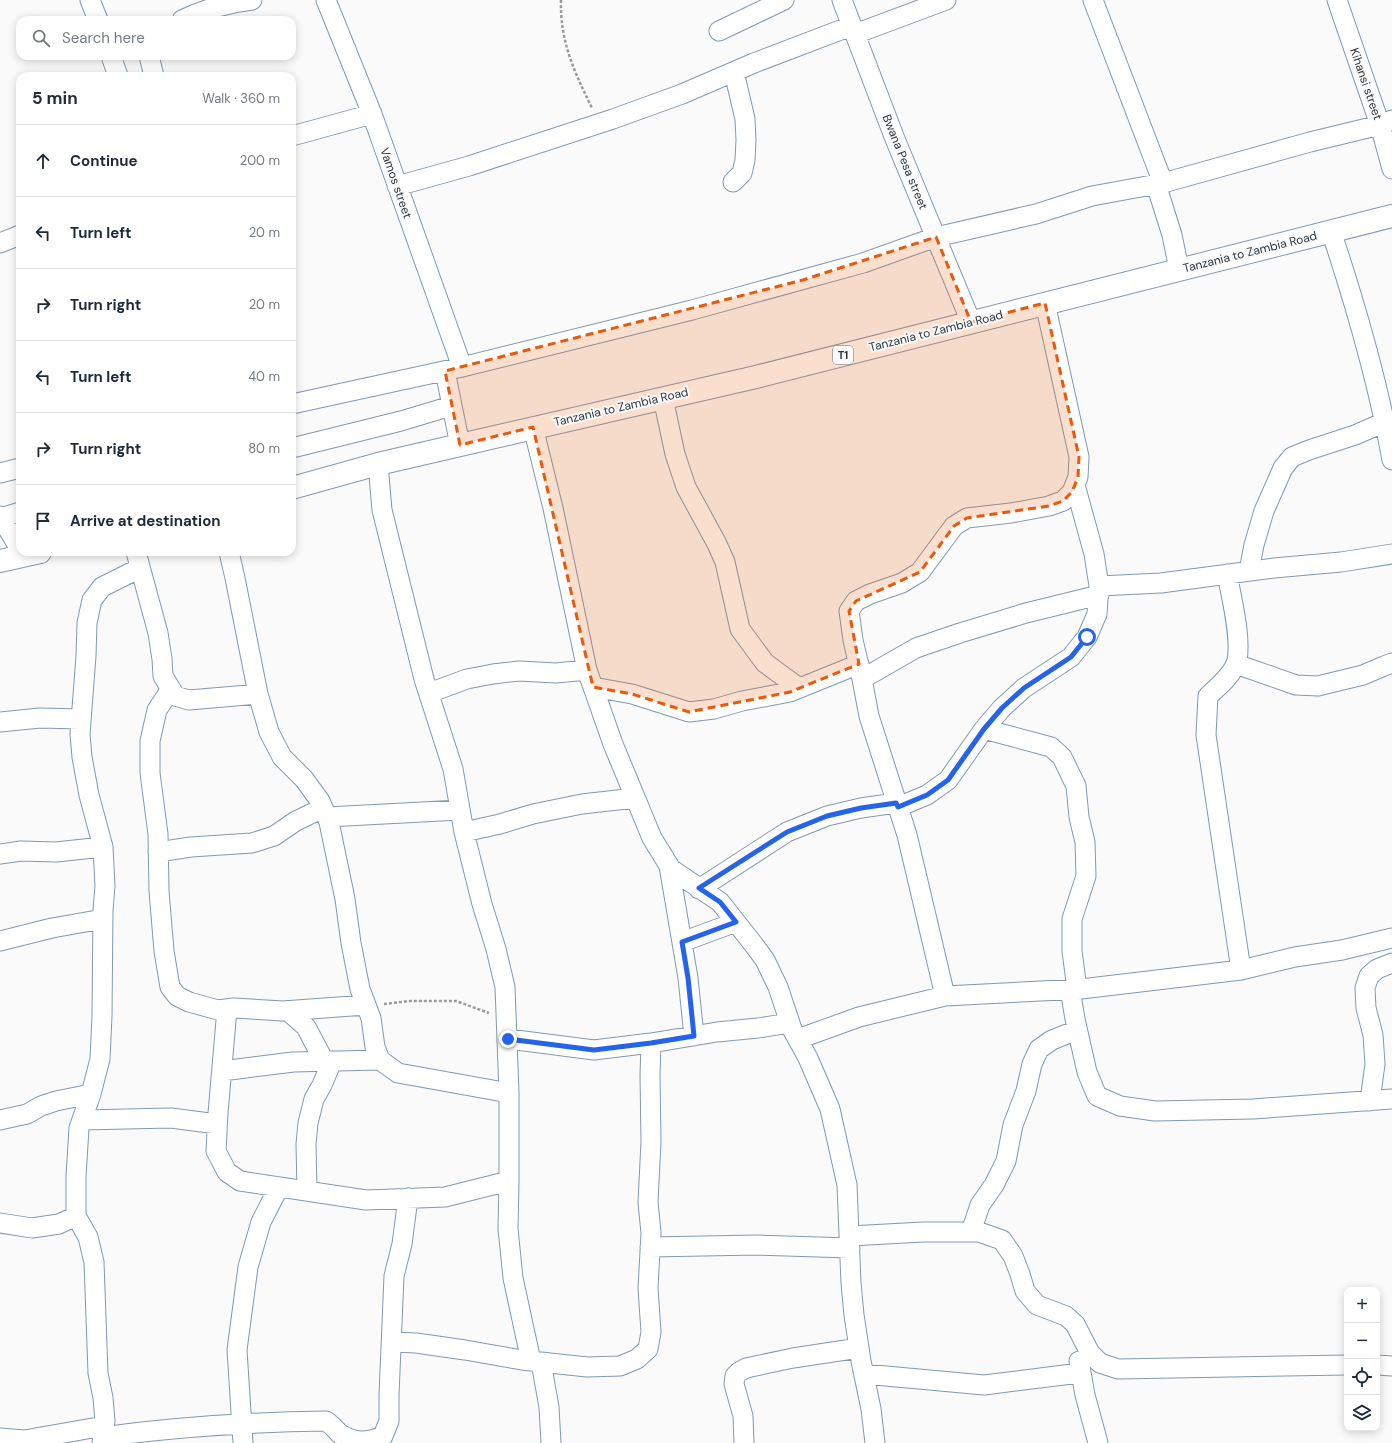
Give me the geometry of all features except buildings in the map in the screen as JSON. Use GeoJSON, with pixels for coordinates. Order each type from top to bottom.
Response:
{"type":"FeatureCollection","features":[{"type":"Feature","properties":{"kind":"highway","name":"Tanzania to Zambia Road"},"geometry":{"type":"LineString","coordinates":[[296,487],[378,464],[533,427],[756,377],[1392,216]]}},
{"type":"Feature","properties":{"kind":"highway"},"geometry":{"type":"LineString","coordinates":[[0,561],[16,555]]}},
{"type":"Feature","properties":{"kind":"street"},"geometry":{"type":"LineString","coordinates":[[90,0],[96,16]]}},
{"type":"Feature","properties":{"kind":"street"},"geometry":{"type":"LineString","coordinates":[[191,16],[229,3],[252,0]]}},
{"type":"Feature","properties":{"kind":"street","name":"Vamos street"},"geometry":{"type":"LineString","coordinates":[[326,0],[372,114],[397,186],[453,369],[451,406],[460,445]]}},
{"type":"Feature","properties":{"kind":"street"},"geometry":{"type":"LineString","coordinates":[[720,31],[784,0]]}},
{"type":"Feature","properties":{"kind":"street","name":"Bwana Pesa street"},"geometry":{"type":"LineString","coordinates":[[842,0],[895,139],[971,322]]}},
{"type":"Feature","properties":{"kind":"street"},"geometry":{"type":"LineString","coordinates":[[397,186],[469,166],[600,124],[682,94],[734,72],[853,30],[946,0]]}},
{"type":"Feature","properties":{"kind":"street"},"geometry":{"type":"LineString","coordinates":[[1093,0],[1159,184],[1179,269]]}},
{"type":"Feature","properties":{"kind":"street","name":"Kihansi street"},"geometry":{"type":"LineString","coordinates":[[1337,0],[1386,123],[1392,169]]}},
{"type":"Feature","properties":{"kind":"street"},"geometry":{"type":"LineString","coordinates":[[112,60],[117,72]]}},
{"type":"Feature","properties":{"kind":"street"},"geometry":{"type":"LineString","coordinates":[[150,60],[153,72]]}},
{"type":"Feature","properties":{"kind":"street"},"geometry":{"type":"LineString","coordinates":[[733,182],[742,173],[745,160],[746,140],[745,119],[734,72]]}},
{"type":"Feature","properties":{"kind":"street"},"geometry":{"type":"LineString","coordinates":[[296,135],[372,114]]}},
{"type":"Feature","properties":{"kind":"street"},"geometry":{"type":"LineString","coordinates":[[296,403],[453,369],[692,310],[863,263],[936,237],[1036,214],[1092,196],[1159,184],[1254,159],[1310,142],[1386,123]]}},
{"type":"Feature","properties":{"kind":"street"},"geometry":{"type":"LineString","coordinates":[[1331,231],[1350,288],[1385,422],[1392,460]]}},
{"type":"Feature","properties":{"kind":"street"},"geometry":{"type":"LineString","coordinates":[[0,243],[16,237]]}},
{"type":"Feature","properties":{"kind":"street"},"geometry":{"type":"LineString","coordinates":[[945,996],[907,835],[869,716],[861,671],[853,640],[849,612],[856,601],[870,594],[902,583],[920,572],[954,526],[967,518],[1011,513],[1049,506],[1064,501],[1072,492],[1078,477],[1079,457],[1045,303]]}},
{"type":"Feature","properties":{"kind":"street"},"geometry":{"type":"LineString","coordinates":[[663,398],[675,454],[686,487],[725,562],[740,629],[765,663],[799,688]]}},
{"type":"Feature","properties":{"kind":"street"},"geometry":{"type":"LineString","coordinates":[[296,447],[401,421],[451,406]]}},
{"type":"Feature","properties":{"kind":"street"},"geometry":{"type":"LineString","coordinates":[[1249,571],[1254,545],[1264,511],[1283,468],[1292,457],[1355,435],[1385,422]]}},
{"type":"Feature","properties":{"kind":"street"},"geometry":{"type":"LineString","coordinates":[[533,427],[553,508],[590,679],[613,744],[652,838],[671,869],[720,902],[765,960],[778,987],[794,1031],[808,1058],[830,1109],[847,1185],[854,1315],[871,1409],[875,1443]]}},
{"type":"Feature","properties":{"kind":"street"},"geometry":{"type":"LineString","coordinates":[[378,464],[382,510],[429,693],[453,769],[464,832],[505,987],[509,1093],[510,1181],[508,1229],[514,1278],[549,1406],[551,1443]]}},
{"type":"Feature","properties":{"kind":"street"},"geometry":{"type":"LineString","coordinates":[[0,473],[16,469]]}},
{"type":"Feature","properties":{"kind":"street"},"geometry":{"type":"LineString","coordinates":[[699,888],[787,832],[827,816],[861,808],[897,805],[927,795],[948,780],[984,729],[1002,708],[1024,688],[1071,657],[1090,631],[1097,614],[1099,590],[1094,554],[1075,485]]}},
{"type":"Feature","properties":{"kind":"street"},"geometry":{"type":"LineString","coordinates":[[16,513],[1,517],[16,538]]}},
{"type":"Feature","properties":{"kind":"street"},"geometry":{"type":"LineString","coordinates":[[429,693],[467,679],[494,674],[519,671],[556,673],[590,679],[690,712],[714,709],[742,701],[790,692],[799,688],[861,671],[916,648],[1099,590],[1249,571],[1341,562],[1392,554]]}},
{"type":"Feature","properties":{"kind":"street"},"geometry":{"type":"LineString","coordinates":[[230,556],[236,578],[258,694],[270,732],[282,757],[304,779],[320,801],[325,812],[337,855],[346,899],[351,943],[360,989],[371,1018],[374,1047],[380,1060],[398,1073],[509,1093]]}},
{"type":"Feature","properties":{"kind":"street"},"geometry":{"type":"LineString","coordinates":[[102,1435],[105,1421],[103,1398],[98,1373],[94,1262],[88,1237],[76,1216],[76,1176],[79,1128],[91,1094],[100,1059],[105,886],[103,846],[89,795],[82,757],[80,734],[87,623],[92,600],[102,587],[138,560],[158,633],[163,676],[175,696],[189,700],[258,694]]}},
{"type":"Feature","properties":{"kind":"street"},"geometry":{"type":"LineString","coordinates":[[1228,574],[1236,619],[1238,648],[1236,664],[1229,676],[1208,696],[1206,735],[1241,970]]}},
{"type":"Feature","properties":{"kind":"street"},"geometry":{"type":"LineString","coordinates":[[1236,664],[1296,685],[1318,686],[1362,675],[1392,663]]}},
{"type":"Feature","properties":{"kind":"street"},"geometry":{"type":"LineString","coordinates":[[171,689],[156,710],[150,741],[150,773],[158,834],[159,899],[164,951],[170,987],[177,996],[189,1002],[218,1010],[234,1008],[288,1011],[366,1006]]}},
{"type":"Feature","properties":{"kind":"street"},"geometry":{"type":"LineString","coordinates":[[0,722],[40,718],[81,719]]}},
{"type":"Feature","properties":{"kind":"street"},"geometry":{"type":"LineString","coordinates":[[984,729],[1051,747],[1062,757],[1076,786],[1079,817],[1085,842],[1086,876],[1072,920],[1074,989],[1077,1030],[1087,1072],[1097,1096],[1120,1106],[1155,1111],[1230,1110],[1392,1099]]}},
{"type":"Feature","properties":{"kind":"street"},"geometry":{"type":"LineString","coordinates":[[464,832],[500,824],[533,814],[582,804],[635,798]]}},
{"type":"Feature","properties":{"kind":"street"},"geometry":{"type":"LineString","coordinates":[[158,852],[191,847],[252,843],[274,836],[296,821],[325,812],[460,810]]}},
{"type":"Feature","properties":{"kind":"street"},"geometry":{"type":"LineString","coordinates":[[0,854],[21,851],[56,852],[103,846]]}},
{"type":"Feature","properties":{"kind":"street"},"geometry":{"type":"LineString","coordinates":[[669,866],[688,978],[694,1036]]}},
{"type":"Feature","properties":{"kind":"street"},"geometry":{"type":"LineString","coordinates":[[0,941],[52,928],[103,919]]}},
{"type":"Feature","properties":{"kind":"street"},"geometry":{"type":"LineString","coordinates":[[682,942],[736,922]]}},
{"type":"Feature","properties":{"kind":"street"},"geometry":{"type":"LineString","coordinates":[[507,1031],[594,1050],[651,1043],[717,1032],[758,1028],[794,1031],[945,996],[1074,989],[1241,970],[1295,957],[1342,950],[1392,938]]}},
{"type":"Feature","properties":{"kind":"street"},"geometry":{"type":"LineString","coordinates":[[1370,1101],[1375,1064],[1373,1035],[1366,1008],[1364,988],[1369,976],[1377,969],[1392,963]]}},
{"type":"Feature","properties":{"kind":"street"},"geometry":{"type":"LineString","coordinates":[[227,1009],[216,1151],[227,1172],[240,1181],[366,1200],[445,1197],[510,1181]]}},
{"type":"Feature","properties":{"kind":"street"},"geometry":{"type":"LineString","coordinates":[[288,1011],[306,1027],[328,1061],[322,1085],[314,1099],[308,1123],[306,1144],[307,1190]]}},
{"type":"Feature","properties":{"kind":"street"},"geometry":{"type":"LineString","coordinates":[[971,1232],[980,1205],[994,1185],[1006,1161],[1013,1125],[1026,1091],[1032,1064],[1039,1049],[1052,1040],[1077,1030]]}},
{"type":"Feature","properties":{"kind":"street"},"geometry":{"type":"LineString","coordinates":[[392,1342],[416,1343],[536,1362],[587,1368],[620,1366],[637,1360],[648,1349],[651,1332],[648,1288],[651,1233],[648,1202],[651,1142],[651,1043]]}},
{"type":"Feature","properties":{"kind":"street"},"geometry":{"type":"LineString","coordinates":[[222,1071],[293,1062],[380,1060]]}},
{"type":"Feature","properties":{"kind":"street"},"geometry":{"type":"LineString","coordinates":[[0,1120],[27,1114],[41,1106],[56,1101],[91,1094]]}},
{"type":"Feature","properties":{"kind":"street"},"geometry":{"type":"LineString","coordinates":[[82,1120],[171,1118],[217,1124]]}},
{"type":"Feature","properties":{"kind":"street"},"geometry":{"type":"LineString","coordinates":[[243,1443],[238,1350],[248,1267],[260,1222],[279,1187]]}},
{"type":"Feature","properties":{"kind":"street"},"geometry":{"type":"LineString","coordinates":[[0,1438],[24,1440],[242,1424],[326,1421],[346,1439],[352,1442],[376,1442],[383,1436],[389,1421],[394,1276],[402,1244],[408,1198]]}},
{"type":"Feature","properties":{"kind":"street"},"geometry":{"type":"LineString","coordinates":[[0,1223],[32,1228],[59,1224],[76,1216]]}},
{"type":"Feature","properties":{"kind":"street"},"geometry":{"type":"LineString","coordinates":[[650,1247],[849,1242],[924,1232],[979,1232],[1002,1240],[1013,1256],[1025,1292],[1037,1305],[1066,1316],[1075,1324],[1090,1353],[1100,1362],[1118,1369],[1344,1365]]}},
{"type":"Feature","properties":{"kind":"street"},"geometry":{"type":"LineString","coordinates":[[1077,1328],[1080,1373],[1098,1443]]}},
{"type":"Feature","properties":{"kind":"street"},"geometry":{"type":"LineString","coordinates":[[744,1443],[743,1416],[734,1384],[735,1376],[739,1372],[746,1368],[793,1358],[859,1348]]}},
{"type":"Feature","properties":{"kind":"street"},"geometry":{"type":"LineString","coordinates":[[1380,1365],[1392,1366]]}},
{"type":"Feature","properties":{"kind":"street"},"geometry":{"type":"LineString","coordinates":[[864,1374],[984,1385],[1080,1373]]}},
{"type":"Feature","properties":{"kind":"path"},"geometry":{"type":"LineString","coordinates":[[561,0],[562,29],[566,48],[576,74],[600,124]]}},
{"type":"Feature","properties":{"kind":"path"},"geometry":{"type":"LineString","coordinates":[[366,1006],[410,1001],[456,1001],[487,1012],[507,1031]]}},
{"type":"Feature","properties":{"kind":"highlighted area"},"geometry":{"type":"Polygon","coordinates":[[[936,237],[971,322],[1045,303],[1079,457],[1078,477],[1072,492],[1063,501],[1049,506],[967,518],[954,526],[920,572],[856,601],[849,611],[859,664],[790,692],[689,712],[632,694],[593,687],[533,427],[460,445],[445,371],[803,280],[936,237]]]}},
{"type":"Feature","properties":{"kind":"route"},"geometry":{"type":"LineString","coordinates":[[508,1039],[594,1050],[694,1036],[688,978],[682,942],[736,922],[720,902],[699,888],[755,854],[787,832],[827,816],[861,808],[896,803],[898,807],[927,795],[948,780],[984,729],[1002,708],[1024,688],[1071,657],[1087,637]]}}]}
